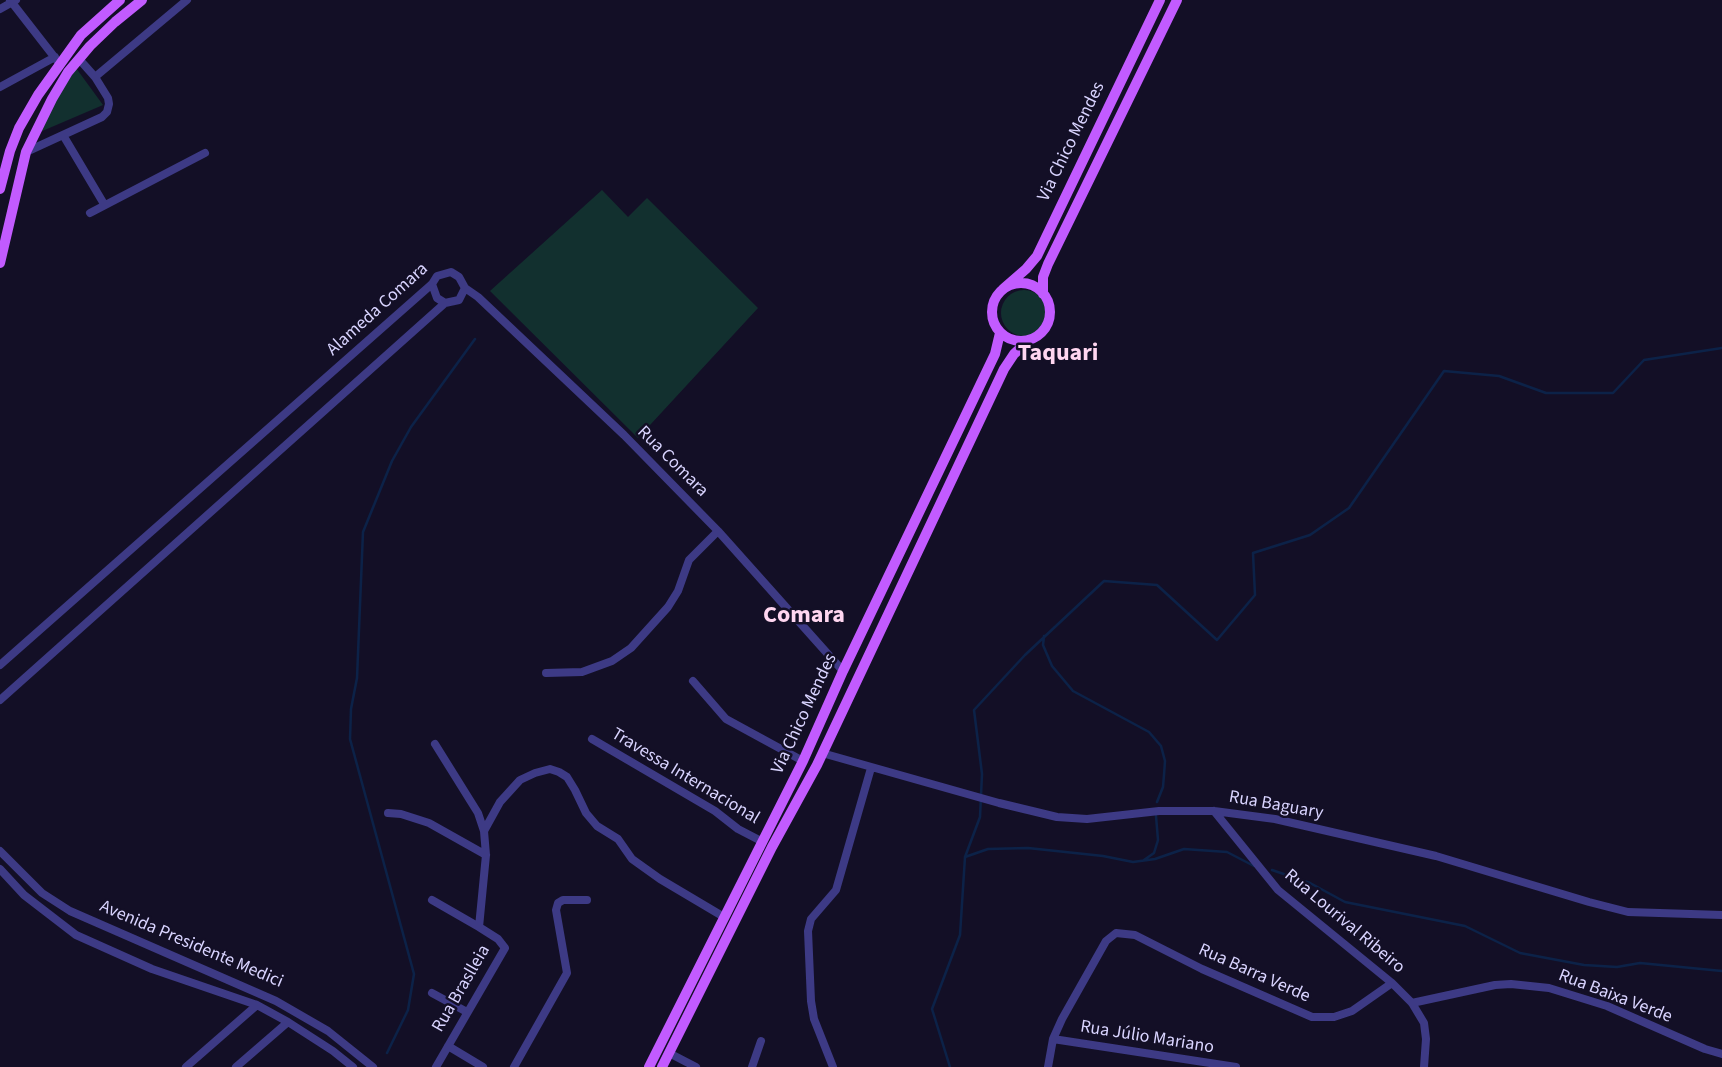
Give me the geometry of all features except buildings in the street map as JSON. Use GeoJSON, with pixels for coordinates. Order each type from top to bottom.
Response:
{"type":"FeatureCollection","features":[{"type":"Feature","properties":{"kind":"main road"},"geometry":{"type":"LineString","coordinates":[[0,189],[3,164],[19,128],[57,60],[120,0]]}},
{"type":"Feature","properties":{"kind":"main road"},"geometry":{"type":"LineString","coordinates":[[0,263],[26,152],[52,99],[79,59],[115,22],[142,0]]}},
{"type":"Feature","properties":{"kind":"main road","name":"Via Chico Mendes"},"geometry":{"type":"LineString","coordinates":[[1003,289],[1037,256],[1160,0]]}},
{"type":"Feature","properties":{"kind":"main road","name":"Via Chico Mendes"},"geometry":{"type":"LineString","coordinates":[[1043,294],[1043,277],[1048,264],[1177,0]]}},
{"type":"Feature","properties":{"kind":"main road"},"geometry":{"type":"LineString","coordinates":[[1021,283],[1031,285],[1043,294],[1049,304],[1050,316],[1046,327],[1038,336],[1028,341],[1017,341],[1000,333],[995,327],[991,311],[996,296],[1003,289],[1011,284],[1021,283]]}},
{"type":"Feature","properties":{"kind":"main road","name":"Via Chico Mendes"},"geometry":{"type":"LineString","coordinates":[[649,1067],[803,761],[843,671],[995,354],[1000,333]]}},
{"type":"Feature","properties":{"kind":"main road","name":"Via Chico Mendes"},"geometry":{"type":"LineString","coordinates":[[662,1067],[822,753],[1004,369],[1028,341]]}},
{"type":"Feature","properties":{"kind":"street"},"geometry":{"type":"LineString","coordinates":[[95,77],[187,0]]}},
{"type":"Feature","properties":{"kind":"street"},"geometry":{"type":"LineString","coordinates":[[0,9],[13,1],[57,60],[0,87]]}},
{"type":"Feature","properties":{"kind":"street"},"geometry":{"type":"LineString","coordinates":[[26,152],[102,117],[107,112],[108,98],[79,59]]}},
{"type":"Feature","properties":{"kind":"street"},"geometry":{"type":"LineString","coordinates":[[63,135],[104,204]]}},
{"type":"Feature","properties":{"kind":"street"},"geometry":{"type":"LineString","coordinates":[[90,212],[205,153]]}},
{"type":"Feature","properties":{"kind":"street","name":"Alameda Comara"},"geometry":{"type":"LineString","coordinates":[[0,665],[432,284],[437,276],[451,272],[459,276],[465,288]]}},
{"type":"Feature","properties":{"kind":"street"},"geometry":{"type":"LineString","coordinates":[[432,284],[437,298],[446,303]]}},
{"type":"Feature","properties":{"kind":"street"},"geometry":{"type":"LineString","coordinates":[[0,700],[446,303],[459,300],[465,288]]}},
{"type":"Feature","properties":{"kind":"street","name":"Rua Comara"},"geometry":{"type":"LineString","coordinates":[[465,288],[478,297],[604,417],[718,531],[843,671]]}},
{"type":"Feature","properties":{"kind":"street"},"geometry":{"type":"LineString","coordinates":[[546,673],[590,670],[612,661],[631,648],[678,592],[689,560],[718,531]]}},
{"type":"Feature","properties":{"kind":"street"},"geometry":{"type":"LineString","coordinates":[[693,681],[726,719],[803,761]]}},
{"type":"Feature","properties":{"kind":"street","name":"Travessa Internacional"},"geometry":{"type":"LineString","coordinates":[[592,739],[763,842]]}},
{"type":"Feature","properties":{"kind":"street"},"geometry":{"type":"LineString","coordinates":[[435,744],[478,813],[484,831]]}},
{"type":"Feature","properties":{"kind":"street","name":"Rua Baguary"},"geometry":{"type":"LineString","coordinates":[[822,753],[1057,817],[1087,819],[1159,811],[1214,811],[1275,819],[1436,856],[1628,912],[1722,915]]}},
{"type":"Feature","properties":{"kind":"street"},"geometry":{"type":"LineString","coordinates":[[832,1067],[814,1019],[809,984],[808,931],[811,919],[836,890],[871,768]]}},
{"type":"Feature","properties":{"kind":"street"},"geometry":{"type":"LineString","coordinates":[[484,831],[500,802],[520,780],[550,769],[559,772],[567,777],[586,813],[597,826],[618,839],[632,859],[660,879],[724,916]]}},
{"type":"Feature","properties":{"kind":"street","name":"Rua Lourival Ribeiro"},"geometry":{"type":"LineString","coordinates":[[1214,811],[1278,890],[1392,983],[1412,1003],[1424,1023],[1424,1067]]}},
{"type":"Feature","properties":{"kind":"street"},"geometry":{"type":"LineString","coordinates":[[388,813],[401,814],[429,823],[486,855]]}},
{"type":"Feature","properties":{"kind":"street","name":"Rua Braslleia"},"geometry":{"type":"LineString","coordinates":[[436,1067],[505,948],[501,942],[479,927],[486,855],[484,831]]}},
{"type":"Feature","properties":{"kind":"street","name":"Avenida Presidente Medici"},"geometry":{"type":"LineString","coordinates":[[0,851],[42,893],[70,911],[276,1001],[328,1031],[373,1067]]}},
{"type":"Feature","properties":{"kind":"street","name":"Avenida Presidente Medici"},"geometry":{"type":"LineString","coordinates":[[0,869],[24,895],[76,935],[152,969],[257,1005],[288,1021],[353,1067]]}},
{"type":"Feature","properties":{"kind":"street"},"geometry":{"type":"LineString","coordinates":[[432,900],[479,927]]}},
{"type":"Feature","properties":{"kind":"street"},"geometry":{"type":"LineString","coordinates":[[514,1067],[567,973],[556,910],[558,903],[563,900],[587,900]]}},
{"type":"Feature","properties":{"kind":"street","name":"Rua Barra Verde"},"geometry":{"type":"LineString","coordinates":[[1053,1039],[1110,936],[1116,933],[1126,932],[1140,937],[1202,969],[1312,1017],[1334,1017],[1352,1011],[1392,983]]}},
{"type":"Feature","properties":{"kind":"street","name":"Rua Baixa Verde"},"geometry":{"type":"LineString","coordinates":[[1412,1003],[1495,985],[1541,986],[1607,1006],[1722,1054]]}},
{"type":"Feature","properties":{"kind":"street"},"geometry":{"type":"LineString","coordinates":[[432,993],[467,1012]]}},
{"type":"Feature","properties":{"kind":"street"},"geometry":{"type":"LineString","coordinates":[[186,1067],[257,1005]]}},
{"type":"Feature","properties":{"kind":"street"},"geometry":{"type":"LineString","coordinates":[[236,1067],[288,1021]]}},
{"type":"Feature","properties":{"kind":"street"},"geometry":{"type":"LineString","coordinates":[[1048,1067],[1053,1039]]}},
{"type":"Feature","properties":{"kind":"street","name":"Rua Júlio Mariano"},"geometry":{"type":"LineString","coordinates":[[1053,1039],[1236,1067]]}},
{"type":"Feature","properties":{"kind":"street"},"geometry":{"type":"LineString","coordinates":[[752,1067],[761,1041]]}},
{"type":"Feature","properties":{"kind":"street"},"geometry":{"type":"LineString","coordinates":[[447,1046],[483,1067]]}},
{"type":"Feature","properties":{"kind":"street"},"geometry":{"type":"LineString","coordinates":[[669,1052],[696,1067]]}},
{"type":"Feature","properties":{"kind":"green space"},"geometry":{"type":"Polygon","coordinates":[[[76,68],[103,105],[40,132],[44,120],[76,68]]]}},
{"type":"Feature","properties":{"kind":"green space"},"geometry":{"type":"Polygon","coordinates":[[[602,190],[628,217],[647,198],[758,308],[638,438],[490,291],[602,190]]]}},
{"type":"Feature","properties":{"kind":"green space"},"geometry":{"type":"Polygon","coordinates":[[[1024,290],[1041,296],[1047,313],[1041,330],[1024,336],[1007,330],[1001,313],[1007,296],[1024,290]]]}},
{"type":"Feature","properties":{"kind":"waterway"},"geometry":{"type":"LineString","coordinates":[[387,1053],[408,1010],[414,974],[350,739],[351,709],[357,678],[363,532],[392,461],[411,427],[475,339]]}},
{"type":"Feature","properties":{"kind":"waterway"},"geometry":{"type":"LineString","coordinates":[[950,1067],[932,1009],[960,935],[965,857],[980,817],[982,774],[974,710],[1025,655],[1104,581],[1157,585],[1217,640],[1255,595],[1253,553],[1310,535],[1349,508],[1444,371],[1499,376],[1546,393],[1613,393],[1644,360],[1722,348]]}},
{"type":"Feature","properties":{"kind":"waterway"},"geometry":{"type":"LineString","coordinates":[[1044,636],[1043,645],[1052,666],[1073,691],[1149,732],[1161,746],[1165,761],[1163,787],[1157,802]]}},
{"type":"Feature","properties":{"kind":"waterway"},"geometry":{"type":"LineString","coordinates":[[1144,860],[1154,853],[1158,840],[1156,816]]}},
{"type":"Feature","properties":{"kind":"waterway"},"geometry":{"type":"LineString","coordinates":[[965,857],[988,849],[1028,848],[1133,862],[1155,859],[1184,849],[1227,852],[1254,866]]}},
{"type":"Feature","properties":{"kind":"waterway"},"geometry":{"type":"LineString","coordinates":[[1272,870],[1310,883],[1345,902],[1465,926],[1520,953],[1584,965],[1617,967],[1640,963],[1722,971]]}},
{"type":"Feature","properties":{"kind":"district","name":"Taquari"},"geometry":{"type":"Point","coordinates":[1058,355]}},
{"type":"Feature","properties":{"kind":"district","name":"Comara"},"geometry":{"type":"Point","coordinates":[804,617]}}]}
